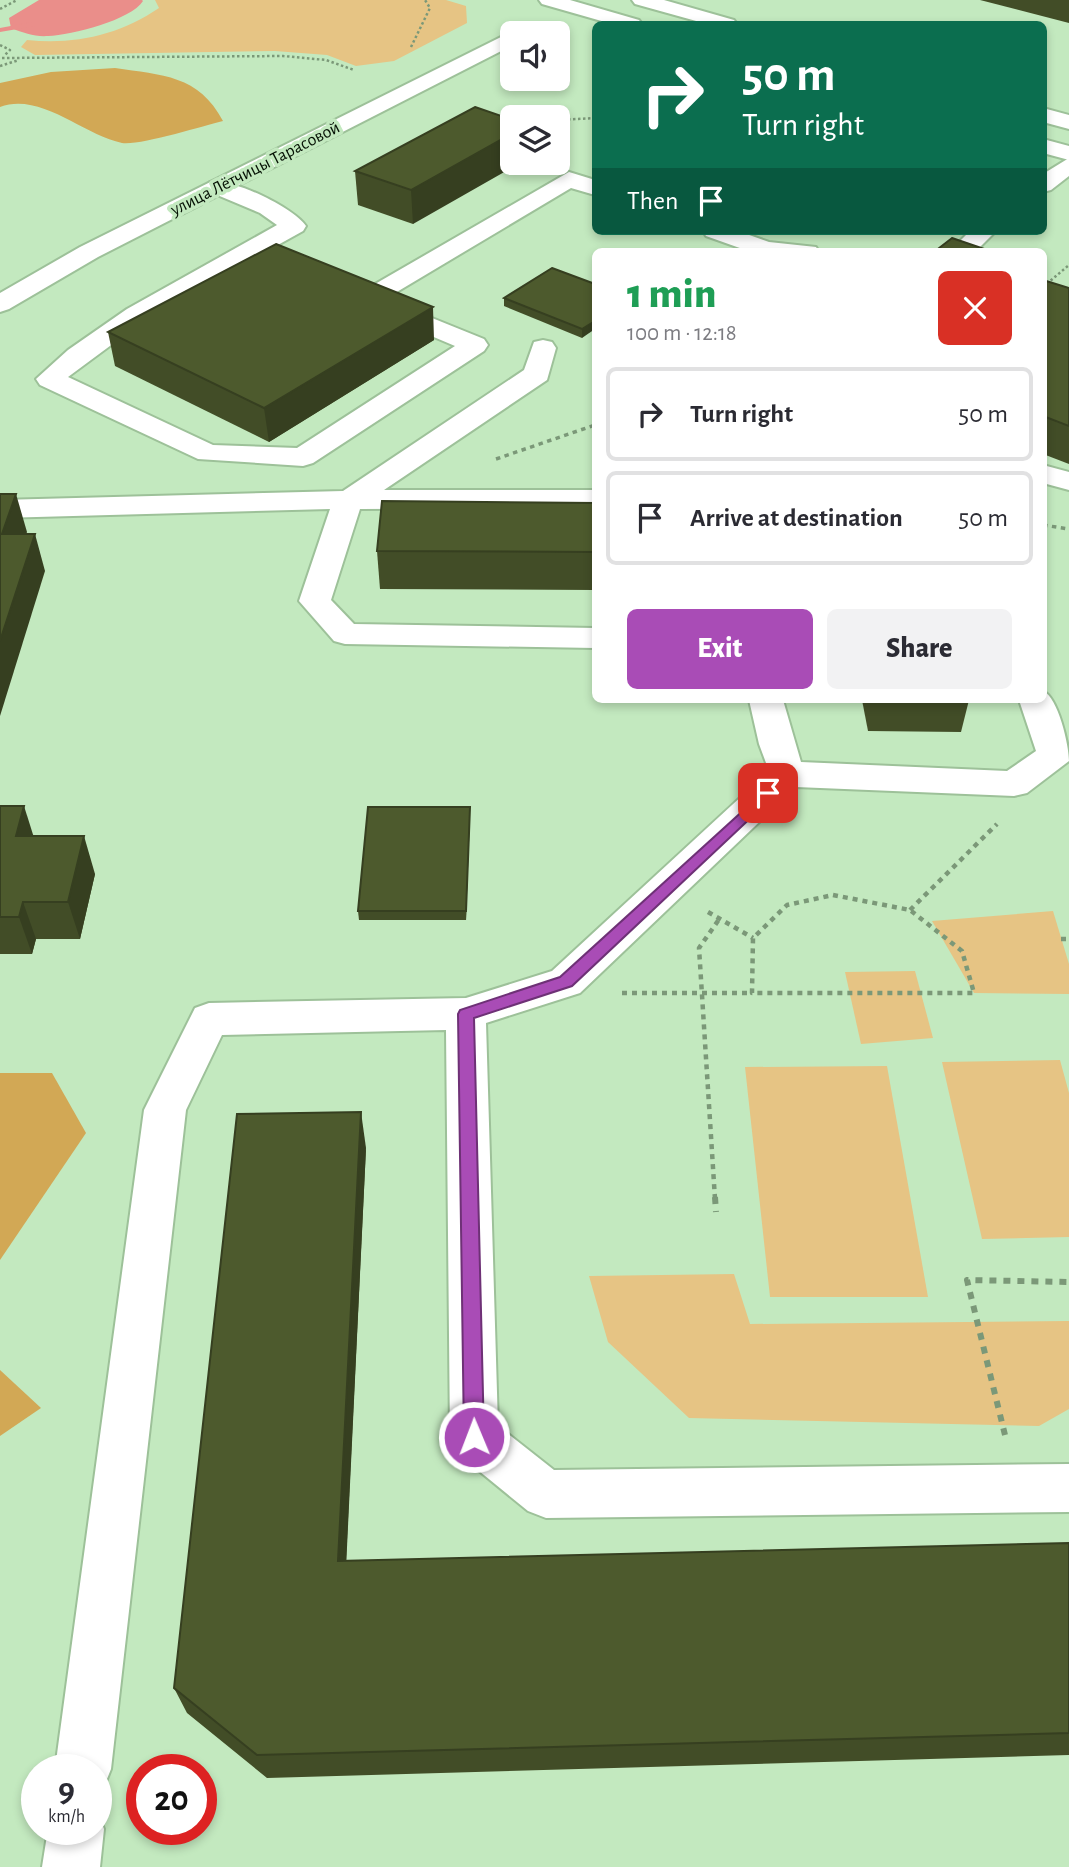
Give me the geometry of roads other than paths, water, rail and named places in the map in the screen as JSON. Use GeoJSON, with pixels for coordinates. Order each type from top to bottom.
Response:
{"type":"FeatureCollection","features":[{"type":"Feature","properties":{"kind":"main road"},"geometry":{"type":"LineString","coordinates":[[642,0],[716,21]]}},
{"type":"Feature","properties":{"kind":"main road"},"geometry":{"type":"LineString","coordinates":[[549,9],[579,4],[624,21]]}},
{"type":"Feature","properties":{"kind":"main road","name":"улица Лётчицы Тарасовой"},"geometry":{"type":"LineString","coordinates":[[0,304],[89,252],[500,44]]}},
{"type":"Feature","properties":{"kind":"main road"},"geometry":{"type":"LineString","coordinates":[[1047,116],[1069,122]]}},
{"type":"Feature","properties":{"kind":"main road"},"geometry":{"type":"LineString","coordinates":[[1047,147],[1069,153]]}},
{"type":"Feature","properties":{"kind":"main road"},"geometry":{"type":"LineString","coordinates":[[1047,182],[1069,165]]}},
{"type":"Feature","properties":{"kind":"main road"},"geometry":{"type":"LineString","coordinates":[[345,292],[569,179],[592,187]]}},
{"type":"Feature","properties":{"kind":"main road"},"geometry":{"type":"LineString","coordinates":[[218,187],[268,208],[294,226],[248,251],[136,314],[83,349],[50,379],[208,453],[303,457],[475,345],[248,251]]}},
{"type":"Feature","properties":{"kind":"main road"},"geometry":{"type":"LineString","coordinates":[[726,235],[763,248]]}},
{"type":"Feature","properties":{"kind":"main road"},"geometry":{"type":"LineString","coordinates":[[965,248],[980,235]]}},
{"type":"Feature","properties":{"kind":"main road"},"geometry":{"type":"LineString","coordinates":[[543,348],[537,374],[348,501],[315,601],[345,634],[592,638]]}},
{"type":"Feature","properties":{"kind":"main road"},"geometry":{"type":"LineString","coordinates":[[1047,475],[1069,481]]}},
{"type":"Feature","properties":{"kind":"main road"},"geometry":{"type":"LineString","coordinates":[[0,509],[348,501],[592,499]]}},
{"type":"Feature","properties":{"kind":"main road"},"geometry":{"type":"LineString","coordinates":[[767,703],[776,744],[788,774]]}},
{"type":"Feature","properties":{"kind":"main road"},"geometry":{"type":"LineString","coordinates":[[85,1754],[165,1110],[209,1019],[466,1014],[566,982],[788,774],[1014,784],[1055,755],[1037,703]]}},
{"type":"Feature","properties":{"kind":"main road"},"geometry":{"type":"LineString","coordinates":[[466,1014],[474,1437],[546,1494],[1069,1488]]}},
{"type":"Feature","properties":{"kind":"main road"},"geometry":{"type":"LineString","coordinates":[[71,1867],[74,1845]]}},
{"type":"Feature","properties":{"kind":"waterway"},"geometry":{"type":"LineString","coordinates":[[0,30],[32,24]]}}]}
